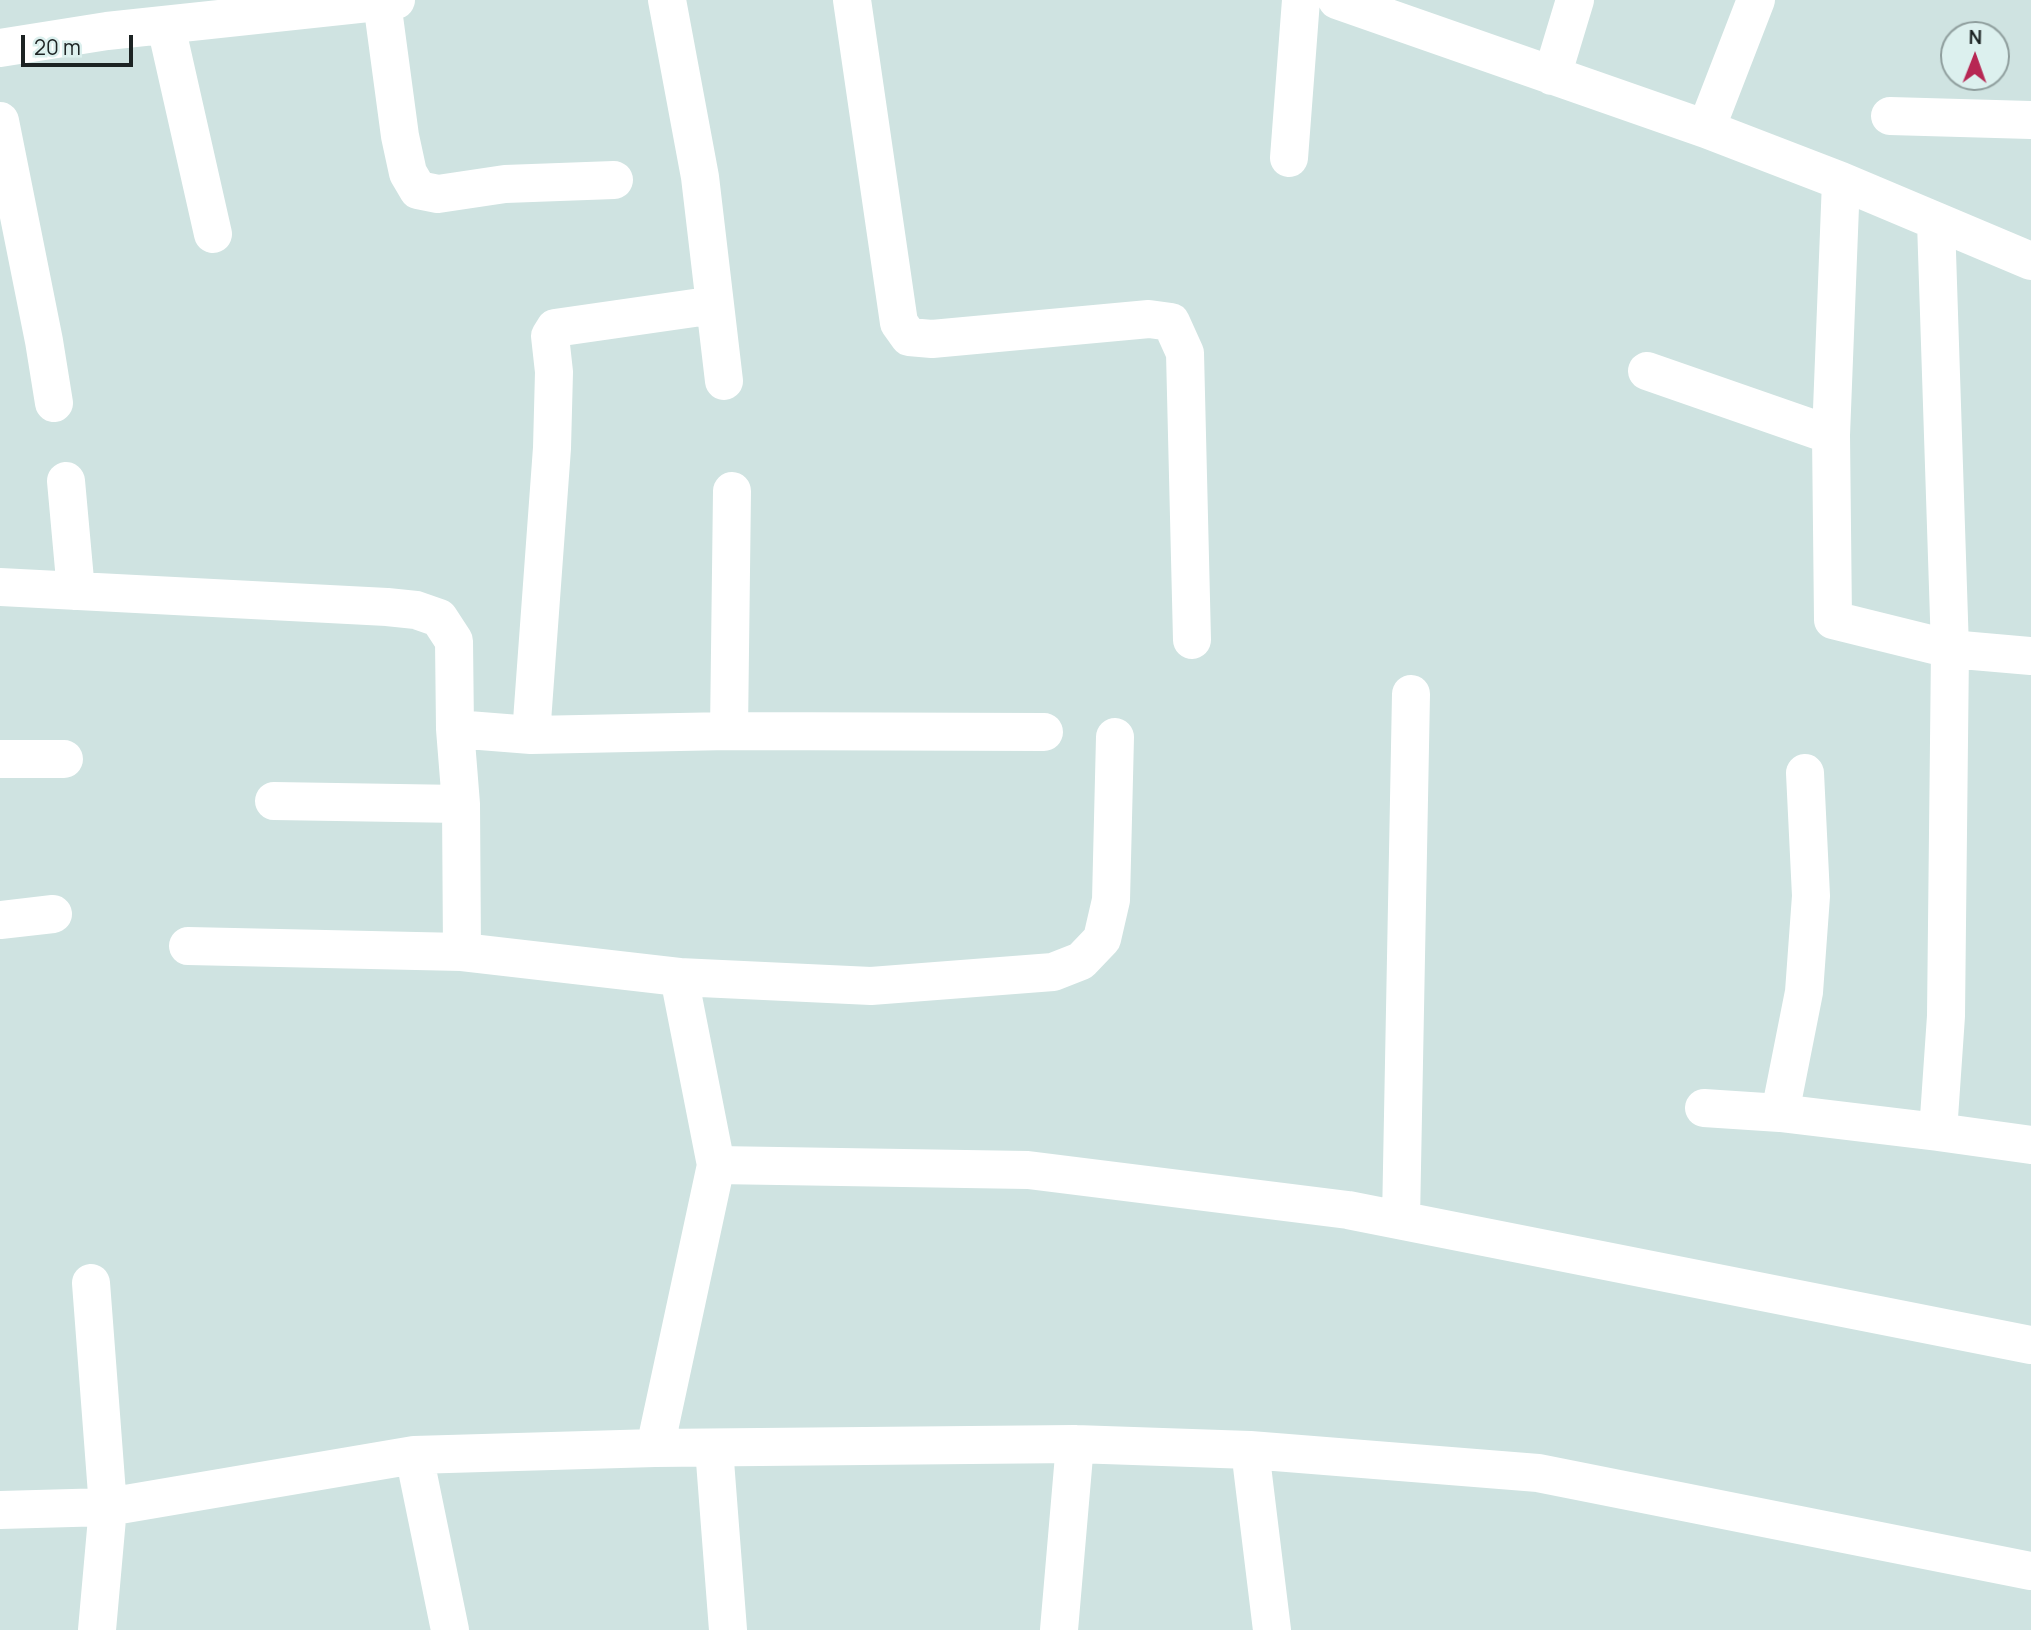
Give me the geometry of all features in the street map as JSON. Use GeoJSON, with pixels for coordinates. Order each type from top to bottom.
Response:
{"type":"FeatureCollection","features":[{"type":"Feature","properties":{"kind":"street"},"geometry":{"type":"LineString","coordinates":[[667,0],[700,177],[724,381]]}},
{"type":"Feature","properties":{"kind":"street"},"geometry":{"type":"LineString","coordinates":[[852,0],[899,323],[909,337],[932,339],[1149,319],[1171,322],[1185,353],[1192,640]]}},
{"type":"Feature","properties":{"kind":"street"},"geometry":{"type":"LineString","coordinates":[[1289,158],[1301,0]]}},
{"type":"Feature","properties":{"kind":"street"},"geometry":{"type":"LineString","coordinates":[[1337,0],[1706,129],[1841,181],[2031,261]]}},
{"type":"Feature","properties":{"kind":"street"},"geometry":{"type":"LineString","coordinates":[[1552,76],[1575,0]]}},
{"type":"Feature","properties":{"kind":"street"},"geometry":{"type":"LineString","coordinates":[[1706,129],[1756,0]]}},
{"type":"Feature","properties":{"kind":"street"},"geometry":{"type":"LineString","coordinates":[[0,48],[108,15],[166,26],[307,5],[389,1],[400,136],[408,173],[418,190],[438,194],[505,184],[614,180]]}},
{"type":"Feature","properties":{"kind":"street"},"geometry":{"type":"LineString","coordinates":[[166,26],[213,234]]}},
{"type":"Feature","properties":{"kind":"street"},"geometry":{"type":"LineString","coordinates":[[1890,116],[2031,120]]}},
{"type":"Feature","properties":{"kind":"street"},"geometry":{"type":"LineString","coordinates":[[0,121],[54,403]]}},
{"type":"Feature","properties":{"kind":"street"},"geometry":{"type":"LineString","coordinates":[[1841,181],[1831,435],[1833,620],[1950,649],[2031,656]]}},
{"type":"Feature","properties":{"kind":"street"},"geometry":{"type":"LineString","coordinates":[[1936,222],[1950,649],[1946,1016],[1938,1132]]}},
{"type":"Feature","properties":{"kind":"street"},"geometry":{"type":"LineString","coordinates":[[531,735],[552,448],[554,372],[551,336],[555,328],[715,304]]}},
{"type":"Feature","properties":{"kind":"street"},"geometry":{"type":"LineString","coordinates":[[1647,371],[1831,435]]}},
{"type":"Feature","properties":{"kind":"street"},"geometry":{"type":"LineString","coordinates":[[66,481],[76,591]]}},
{"type":"Feature","properties":{"kind":"street"},"geometry":{"type":"LineString","coordinates":[[729,731],[732,491]]}},
{"type":"Feature","properties":{"kind":"street"},"geometry":{"type":"LineString","coordinates":[[0,587],[387,607],[416,610],[439,618],[454,641],[455,729],[461,804],[462,952]]}},
{"type":"Feature","properties":{"kind":"street"},"geometry":{"type":"LineString","coordinates":[[1401,1220],[1411,694]]}},
{"type":"Feature","properties":{"kind":"street"},"geometry":{"type":"LineString","coordinates":[[455,729],[531,735],[729,731],[1044,732]]}},
{"type":"Feature","properties":{"kind":"street"},"geometry":{"type":"LineString","coordinates":[[188,946],[462,952],[679,977],[871,986],[1053,972],[1081,961],[1102,939],[1111,900],[1115,737]]}},
{"type":"Feature","properties":{"kind":"street"},"geometry":{"type":"LineString","coordinates":[[0,759],[64,759]]}},
{"type":"Feature","properties":{"kind":"street"},"geometry":{"type":"LineString","coordinates":[[1780,1112],[1804,992],[1811,896],[1805,773]]}},
{"type":"Feature","properties":{"kind":"street"},"geometry":{"type":"LineString","coordinates":[[274,801],[461,804]]}},
{"type":"Feature","properties":{"kind":"street"},"geometry":{"type":"LineString","coordinates":[[0,919],[53,914]]}},
{"type":"Feature","properties":{"kind":"street"},"geometry":{"type":"LineString","coordinates":[[655,1448],[716,1165],[679,977]]}},
{"type":"Feature","properties":{"kind":"street"},"geometry":{"type":"LineString","coordinates":[[1704,1108],[1780,1112],[2031,1145]]}},
{"type":"Feature","properties":{"kind":"street"},"geometry":{"type":"LineString","coordinates":[[716,1165],[1028,1170],[1348,1210],[2031,1345]]}},
{"type":"Feature","properties":{"kind":"street"},"geometry":{"type":"LineString","coordinates":[[91,1283],[108,1507],[97,1630]]}},
{"type":"Feature","properties":{"kind":"street"},"geometry":{"type":"LineString","coordinates":[[0,1510],[108,1507],[414,1455],[655,1448],[1075,1444],[1250,1450],[1538,1473],[2031,1571]]}},
{"type":"Feature","properties":{"kind":"street"},"geometry":{"type":"LineString","coordinates":[[1059,1630],[1075,1444]]}},
{"type":"Feature","properties":{"kind":"street"},"geometry":{"type":"LineString","coordinates":[[714,1448],[728,1630]]}},
{"type":"Feature","properties":{"kind":"street"},"geometry":{"type":"LineString","coordinates":[[1250,1450],[1272,1630]]}},
{"type":"Feature","properties":{"kind":"street"},"geometry":{"type":"LineString","coordinates":[[414,1455],[450,1630]]}}]}
